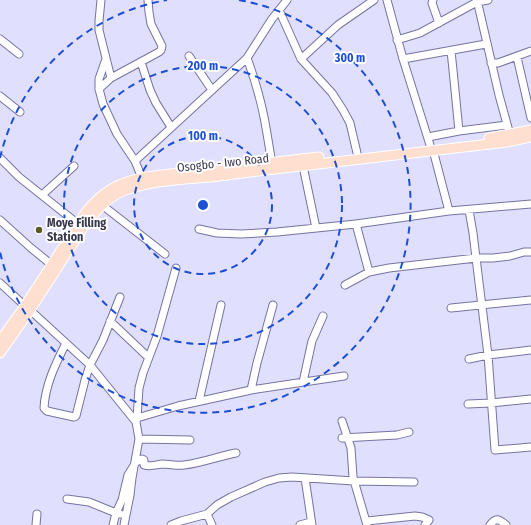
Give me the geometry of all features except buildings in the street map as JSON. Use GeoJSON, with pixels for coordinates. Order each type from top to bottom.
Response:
{"type":"FeatureCollection","features":[{"type":"Feature","properties":{"kind":"main road","name":"Osogbo - Iwo Road"},"geometry":{"type":"LineString","coordinates":[[0,341],[28,308],[52,265],[86,212],[112,188],[123,183],[142,178],[431,144],[531,130]]}},
{"type":"Feature","properties":{"kind":"main road","name":"Osogbo - Iwo Road"},"geometry":{"type":"LineString","coordinates":[[0,353],[28,308],[92,215],[102,205],[122,191],[158,182],[303,166],[431,144],[507,142],[531,137]]}},
{"type":"Feature","properties":{"kind":"street"},"geometry":{"type":"LineString","coordinates":[[101,0],[99,30],[111,78]]}},
{"type":"Feature","properties":{"kind":"street"},"geometry":{"type":"LineString","coordinates":[[99,89],[111,78],[161,50],[162,46],[151,24],[148,12],[148,0]]}},
{"type":"Feature","properties":{"kind":"street"},"geometry":{"type":"LineString","coordinates":[[136,161],[247,58],[286,0]]}},
{"type":"Feature","properties":{"kind":"street"},"geometry":{"type":"LineString","coordinates":[[301,59],[338,25],[374,0]]}},
{"type":"Feature","properties":{"kind":"street"},"geometry":{"type":"LineString","coordinates":[[387,0],[397,40],[431,144],[449,211]]}},
{"type":"Feature","properties":{"kind":"street"},"geometry":{"type":"LineString","coordinates":[[433,0],[432,3],[439,23]]}},
{"type":"Feature","properties":{"kind":"street"},"geometry":{"type":"LineString","coordinates":[[397,40],[420,33],[477,1],[488,0]]}},
{"type":"Feature","properties":{"kind":"street"},"geometry":{"type":"LineString","coordinates":[[477,1],[486,44],[510,134]]}},
{"type":"Feature","properties":{"kind":"street"},"geometry":{"type":"LineString","coordinates":[[279,10],[301,59],[332,93],[343,110],[350,123],[357,153]]}},
{"type":"Feature","properties":{"kind":"street"},"geometry":{"type":"LineString","coordinates":[[0,39],[19,54]]}},
{"type":"Feature","properties":{"kind":"street"},"geometry":{"type":"LineString","coordinates":[[403,59],[486,44]]}},
{"type":"Feature","properties":{"kind":"street"},"geometry":{"type":"LineString","coordinates":[[451,51],[459,131]]}},
{"type":"Feature","properties":{"kind":"street"},"geometry":{"type":"LineString","coordinates":[[491,63],[498,63],[531,51]]}},
{"type":"Feature","properties":{"kind":"street"},"geometry":{"type":"LineString","coordinates":[[189,56],[212,90]]}},
{"type":"Feature","properties":{"kind":"street"},"geometry":{"type":"LineString","coordinates":[[516,57],[531,118]]}},
{"type":"Feature","properties":{"kind":"street"},"geometry":{"type":"LineString","coordinates":[[247,58],[254,76],[264,117],[272,163]]}},
{"type":"Feature","properties":{"kind":"street"},"geometry":{"type":"LineString","coordinates":[[106,59],[99,79],[99,89],[103,104],[117,134],[136,161],[142,178]]}},
{"type":"Feature","properties":{"kind":"street"},"geometry":{"type":"LineString","coordinates":[[141,62],[150,90],[171,127]]}},
{"type":"Feature","properties":{"kind":"street"},"geometry":{"type":"LineString","coordinates":[[0,96],[20,112]]}},
{"type":"Feature","properties":{"kind":"street"},"geometry":{"type":"LineString","coordinates":[[431,144],[459,131],[507,125]]}},
{"type":"Feature","properties":{"kind":"street"},"geometry":{"type":"LineString","coordinates":[[0,158],[19,177],[78,224]]}},
{"type":"Feature","properties":{"kind":"street"},"geometry":{"type":"LineString","coordinates":[[42,196],[74,166]]}},
{"type":"Feature","properties":{"kind":"street"},"geometry":{"type":"LineString","coordinates":[[303,166],[316,228]]}},
{"type":"Feature","properties":{"kind":"street"},"geometry":{"type":"LineString","coordinates":[[199,228],[217,233],[241,234],[277,232],[356,224],[449,211],[531,204]]}},
{"type":"Feature","properties":{"kind":"street"},"geometry":{"type":"LineString","coordinates":[[102,205],[165,254]]}},
{"type":"Feature","properties":{"kind":"street"},"geometry":{"type":"LineString","coordinates":[[469,210],[474,233],[481,305],[488,355],[495,450],[531,447]]}},
{"type":"Feature","properties":{"kind":"street"},"geometry":{"type":"LineString","coordinates":[[0,220],[52,265]]}},
{"type":"Feature","properties":{"kind":"street"},"geometry":{"type":"LineString","coordinates":[[356,224],[369,272]]}},
{"type":"Feature","properties":{"kind":"street"},"geometry":{"type":"LineString","coordinates":[[345,285],[369,272],[389,268],[476,258],[493,258],[531,252]]}},
{"type":"Feature","properties":{"kind":"street"},"geometry":{"type":"LineString","coordinates":[[124,525],[140,439],[137,420],[139,388],[148,357],[157,336],[176,268]]}},
{"type":"Feature","properties":{"kind":"street"},"geometry":{"type":"LineString","coordinates":[[0,283],[90,365],[137,420]]}},
{"type":"Feature","properties":{"kind":"street"},"geometry":{"type":"LineString","coordinates":[[66,343],[48,385],[44,408],[47,411],[75,417],[90,365],[103,340],[120,297]]}},
{"type":"Feature","properties":{"kind":"street"},"geometry":{"type":"LineString","coordinates":[[451,308],[531,300]]}},
{"type":"Feature","properties":{"kind":"street"},"geometry":{"type":"LineString","coordinates":[[199,401],[221,305]]}},
{"type":"Feature","properties":{"kind":"street"},"geometry":{"type":"LineString","coordinates":[[251,390],[273,305]]}},
{"type":"Feature","properties":{"kind":"street"},"geometry":{"type":"LineString","coordinates":[[303,382],[312,341],[323,316]]}},
{"type":"Feature","properties":{"kind":"street"},"geometry":{"type":"LineString","coordinates":[[110,321],[148,357]]}},
{"type":"Feature","properties":{"kind":"street"},"geometry":{"type":"LineString","coordinates":[[469,359],[488,355],[531,350]]}},
{"type":"Feature","properties":{"kind":"street"},"geometry":{"type":"LineString","coordinates":[[137,420],[178,406],[199,401],[251,390],[344,376]]}},
{"type":"Feature","properties":{"kind":"street"},"geometry":{"type":"LineString","coordinates":[[468,404],[531,399]]}},
{"type":"Feature","properties":{"kind":"street"},"geometry":{"type":"LineString","coordinates":[[342,421],[345,438],[351,448],[352,477],[367,523],[415,516],[429,520],[425,525]]}},
{"type":"Feature","properties":{"kind":"street"},"geometry":{"type":"LineString","coordinates":[[345,438],[408,432]]}},
{"type":"Feature","properties":{"kind":"street"},"geometry":{"type":"LineString","coordinates":[[140,439],[190,440]]}},
{"type":"Feature","properties":{"kind":"street"},"geometry":{"type":"LineString","coordinates":[[113,525],[116,513],[122,500],[128,475],[136,462],[142,458],[144,460],[144,465],[148,466],[161,464],[183,466],[236,453]]}},
{"type":"Feature","properties":{"kind":"street"},"geometry":{"type":"LineString","coordinates":[[172,525],[206,514],[217,505],[231,497],[265,482],[279,478],[292,477],[354,481],[414,482]]}},
{"type":"Feature","properties":{"kind":"street"},"geometry":{"type":"LineString","coordinates":[[300,525],[311,524],[305,478]]}},
{"type":"Feature","properties":{"kind":"street"},"geometry":{"type":"LineString","coordinates":[[67,499],[88,502],[116,513],[126,514]]}},
{"type":"Feature","properties":{"kind":"street"},"geometry":{"type":"LineString","coordinates":[[36,525],[37,514]]}},
{"type":"Feature","properties":{"kind":"street"},"geometry":{"type":"LineString","coordinates":[[206,514],[212,525]]}},
{"type":"Feature","properties":{"kind":"street"},"geometry":{"type":"LineString","coordinates":[[490,525],[494,521],[498,520],[506,525]]}},
{"type":"Feature","properties":{"kind":"place","name":"Moye Filling Station"},"geometry":{"type":"Point","coordinates":[39,230]}}]}
